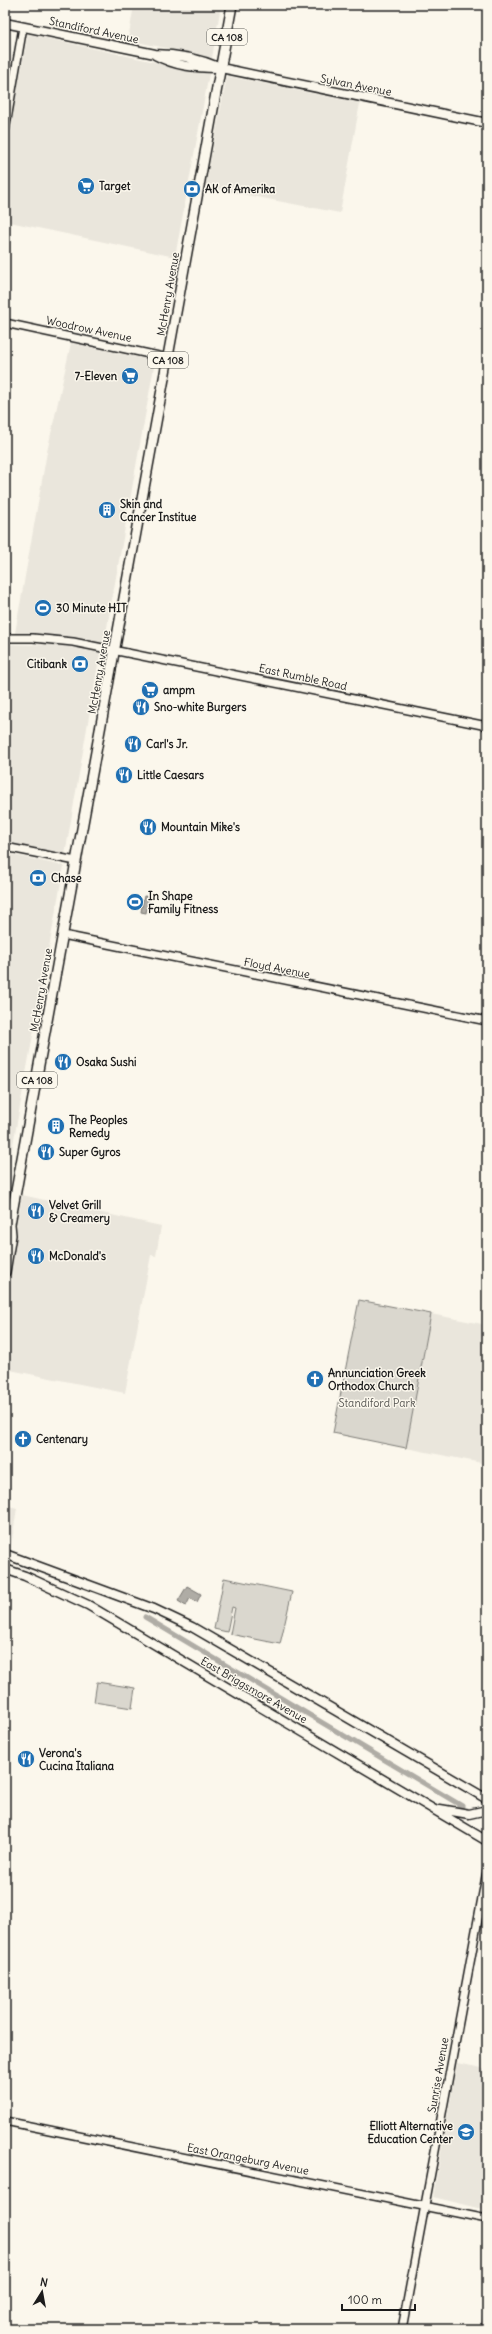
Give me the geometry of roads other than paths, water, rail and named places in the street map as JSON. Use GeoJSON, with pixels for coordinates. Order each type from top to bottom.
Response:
{"type":"FeatureCollection","features":[{"type":"Feature","properties":{"kind":"main road","name":"McHenry Avenue"},"geometry":{"type":"LineString","coordinates":[[5,1272],[11,1235],[7,1226],[63,935],[232,5]]}},
{"type":"Feature","properties":{"kind":"main road","name":"Standiford Avenue"},"geometry":{"type":"LineString","coordinates":[[5,23],[155,54],[167,62],[181,65],[221,68]]}},
{"type":"Feature","properties":{"kind":"main road","name":"Sylvan Avenue"},"geometry":{"type":"LineString","coordinates":[[221,68],[487,123]]}},
{"type":"Feature","properties":{"kind":"main road"},"geometry":{"type":"LineString","coordinates":[[5,1554],[154,1609],[192,1627],[487,1799]]}},
{"type":"Feature","properties":{"kind":"main road","name":"East Briggsmore Avenue"},"geometry":{"type":"LineString","coordinates":[[5,1569],[25,1576],[88,1605],[487,1840]]}},
{"type":"Feature","properties":{"kind":"main road"},"geometry":{"type":"LineString","coordinates":[[416,1798],[427,1801],[443,1810],[455,1813],[469,1814],[487,1810]]}},
{"type":"Feature","properties":{"kind":"street"},"geometry":{"type":"LineString","coordinates":[[5,131],[23,27]]}},
{"type":"Feature","properties":{"kind":"street","name":"Woodrow Avenue"},"geometry":{"type":"LineString","coordinates":[[5,323],[168,358]]}},
{"type":"Feature","properties":{"kind":"street","name":"East Rumble Road"},"geometry":{"type":"LineString","coordinates":[[5,638],[58,640],[487,726]]}},
{"type":"Feature","properties":{"kind":"street"},"geometry":{"type":"LineString","coordinates":[[5,847],[76,861]]}},
{"type":"Feature","properties":{"kind":"street","name":"Floyd Avenue"},"geometry":{"type":"LineString","coordinates":[[63,935],[487,1021]]}},
{"type":"Feature","properties":{"kind":"street","name":"Sunrise Avenue"},"geometry":{"type":"LineString","coordinates":[[402,2329],[487,1871]]}},
{"type":"Feature","properties":{"kind":"street","name":"East Orangeburg Avenue"},"geometry":{"type":"LineString","coordinates":[[5,2121],[487,2219]]}},
{"type":"Feature","properties":{"kind":"waterway"},"geometry":{"type":"LineString","coordinates":[[145,1617],[462,1806]]}},
{"type":"Feature","properties":{"kind":"place","name":"Target"},"geometry":{"type":"Point","coordinates":[86,186]}},
{"type":"Feature","properties":{"kind":"place","name":"AK of Amerika"},"geometry":{"type":"Point","coordinates":[192,189]}},
{"type":"Feature","properties":{"kind":"place","name":"7-Eleven"},"geometry":{"type":"Point","coordinates":[130,376]}},
{"type":"Feature","properties":{"kind":"place","name":"Skin and Cancer Institue"},"geometry":{"type":"Point","coordinates":[107,510]}},
{"type":"Feature","properties":{"kind":"place","name":"30 Minute HIT"},"geometry":{"type":"Point","coordinates":[43,608]}},
{"type":"Feature","properties":{"kind":"place","name":"Citibank"},"geometry":{"type":"Point","coordinates":[80,664]}},
{"type":"Feature","properties":{"kind":"place","name":"ampm"},"geometry":{"type":"Point","coordinates":[150,690]}},
{"type":"Feature","properties":{"kind":"place","name":"Sno-white Burgers"},"geometry":{"type":"Point","coordinates":[141,707]}},
{"type":"Feature","properties":{"kind":"place","name":"Carl's Jr."},"geometry":{"type":"Point","coordinates":[133,744]}},
{"type":"Feature","properties":{"kind":"place","name":"Little Caesars"},"geometry":{"type":"Point","coordinates":[124,775]}},
{"type":"Feature","properties":{"kind":"place","name":"Mountain Mike's"},"geometry":{"type":"Point","coordinates":[148,827]}},
{"type":"Feature","properties":{"kind":"place","name":"Chase"},"geometry":{"type":"Point","coordinates":[38,878]}},
{"type":"Feature","properties":{"kind":"place","name":"In Shape Family Fitness"},"geometry":{"type":"Point","coordinates":[135,902]}},
{"type":"Feature","properties":{"kind":"place","name":"Osaka Sushi"},"geometry":{"type":"Point","coordinates":[63,1062]}},
{"type":"Feature","properties":{"kind":"place","name":"The Peoples Remedy"},"geometry":{"type":"Point","coordinates":[56,1126]}},
{"type":"Feature","properties":{"kind":"place","name":"Super Gyros"},"geometry":{"type":"Point","coordinates":[46,1152]}},
{"type":"Feature","properties":{"kind":"place","name":"Velvet Grill & Creamery"},"geometry":{"type":"Point","coordinates":[36,1211]}},
{"type":"Feature","properties":{"kind":"place","name":"McDonald's"},"geometry":{"type":"Point","coordinates":[36,1256]}},
{"type":"Feature","properties":{"kind":"place","name":"Annunciation Greek Orthodox Church"},"geometry":{"type":"Point","coordinates":[315,1379]}},
{"type":"Feature","properties":{"kind":"place","name":"Centenary"},"geometry":{"type":"Point","coordinates":[23,1439]}},
{"type":"Feature","properties":{"kind":"place","name":"Verona's Cucina Italiana"},"geometry":{"type":"Point","coordinates":[26,1759]}},
{"type":"Feature","properties":{"kind":"place","name":"Elliott Alternative Education Center"},"geometry":{"type":"Point","coordinates":[466,2132]}},
{"type":"Feature","properties":{"kind":"park label","name":"Standiford Park"},"geometry":{"type":"Point","coordinates":[377,1403]}}]}
